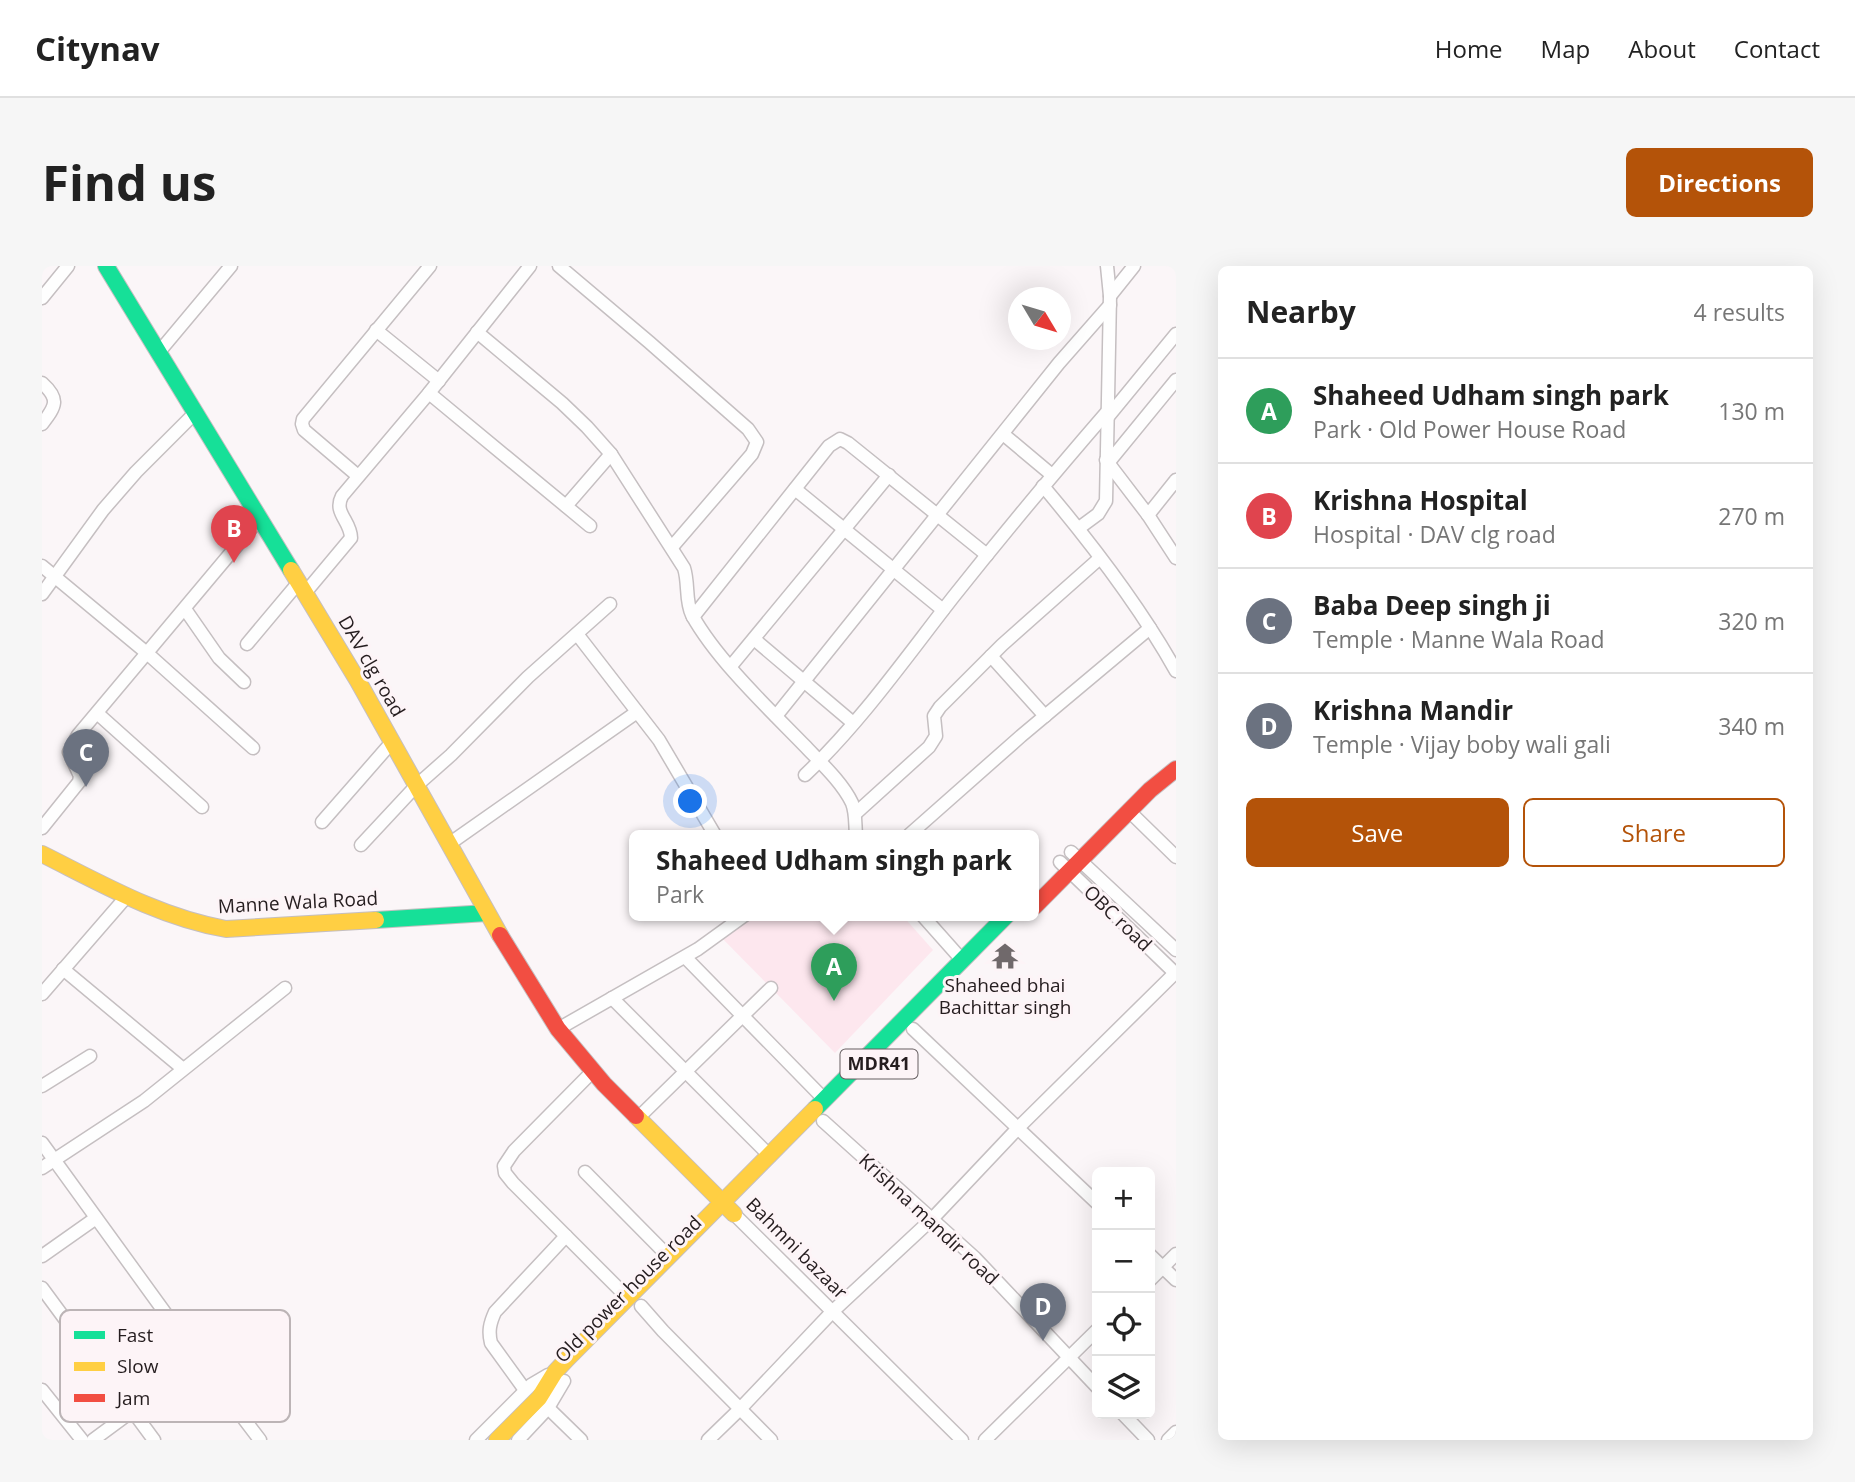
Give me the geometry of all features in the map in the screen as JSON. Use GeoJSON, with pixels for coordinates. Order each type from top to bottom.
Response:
{"type":"FeatureCollection","features":[{"type":"Feature","properties":{"kind":"main road","name":"DAV clg road"},"geometry":{"type":"LineString","coordinates":[[106,266],[302,587],[487,913],[558,1029],[604,1084]]}},
{"type":"Feature","properties":{"kind":"main road"},"geometry":{"type":"LineString","coordinates":[[1039,901],[1140,780],[1176,751]]}},
{"type":"Feature","properties":{"kind":"main road"},"geometry":{"type":"LineString","coordinates":[[1039,885],[1071,861],[1176,769]]}},
{"type":"Feature","properties":{"kind":"main road","name":"Manne Wala Road"},"geometry":{"type":"LineString","coordinates":[[42,854],[127,896],[203,927],[226,929],[487,913]]}},
{"type":"Feature","properties":{"kind":"main road","name":"Old power house road"},"geometry":{"type":"LineString","coordinates":[[497,1440],[728,1209],[770,1156],[1001,921]]}},
{"type":"Feature","properties":{"kind":"main road","name":"MDR41"},"geometry":{"type":"LineString","coordinates":[[728,1209],[823,1121],[1020,921]]}},
{"type":"Feature","properties":{"kind":"main road","name":"Bahmni bazaar"},"geometry":{"type":"LineString","coordinates":[[604,1084],[728,1209]]}},
{"type":"Feature","properties":{"kind":"main road","name":"Old power house road"},"geometry":{"type":"LineString","coordinates":[[635,1302],[669,1256],[728,1209]]}},
{"type":"Feature","properties":{"kind":"street"},"geometry":{"type":"LineString","coordinates":[[42,298],[68,266]]}},
{"type":"Feature","properties":{"kind":"street"},"geometry":{"type":"LineString","coordinates":[[159,352],[231,266]]}},
{"type":"Feature","properties":{"kind":"street"},"geometry":{"type":"LineString","coordinates":[[358,476],[309,435],[302,424],[306,413],[430,266]]}},
{"type":"Feature","properties":{"kind":"street"},"geometry":{"type":"LineString","coordinates":[[247,644],[351,537],[351,529],[338,505],[358,476],[439,381],[530,266]]}},
{"type":"Feature","properties":{"kind":"street"},"geometry":{"type":"LineString","coordinates":[[559,266],[748,429],[757,442],[752,454],[673,547]]}},
{"type":"Feature","properties":{"kind":"street"},"geometry":{"type":"LineString","coordinates":[[1079,528],[1105,506],[1110,300],[1107,266]]}},
{"type":"Feature","properties":{"kind":"street"},"geometry":{"type":"LineString","coordinates":[[776,716],[1110,300],[1134,266]]}},
{"type":"Feature","properties":{"kind":"street"},"geometry":{"type":"LineString","coordinates":[[376,330],[439,381]]}},
{"type":"Feature","properties":{"kind":"street"},"geometry":{"type":"LineString","coordinates":[[477,332],[562,403],[611,454],[673,547],[688,578],[689,606],[693,617],[731,666],[819,761],[850,800],[855,814],[856,830]]}},
{"type":"Feature","properties":{"kind":"street"},"geometry":{"type":"LineString","coordinates":[[805,775],[852,722],[1052,475],[1174,340]]}},
{"type":"Feature","properties":{"kind":"street"},"geometry":{"type":"LineString","coordinates":[[1107,462],[1176,380]]}},
{"type":"Feature","properties":{"kind":"street"},"geometry":{"type":"LineString","coordinates":[[42,383],[54,395],[55,401],[42,424]]}},
{"type":"Feature","properties":{"kind":"street"},"geometry":{"type":"LineString","coordinates":[[429,393],[590,526]]}},
{"type":"Feature","properties":{"kind":"street"},"geometry":{"type":"LineString","coordinates":[[42,593],[111,500],[196,412]]}},
{"type":"Feature","properties":{"kind":"street"},"geometry":{"type":"LineString","coordinates":[[1003,433],[1052,475]]}},
{"type":"Feature","properties":{"kind":"street"},"geometry":{"type":"LineString","coordinates":[[693,617],[829,446],[840,439],[987,555]]}},
{"type":"Feature","properties":{"kind":"street"},"geometry":{"type":"LineString","coordinates":[[566,506],[611,454]]}},
{"type":"Feature","properties":{"kind":"street"},"geometry":{"type":"LineString","coordinates":[[1107,462],[1148,514],[1176,558]]}},
{"type":"Feature","properties":{"kind":"street"},"geometry":{"type":"LineString","coordinates":[[731,666],[889,475]]}},
{"type":"Feature","properties":{"kind":"street"},"geometry":{"type":"LineString","coordinates":[[1148,514],[1176,480]]}},
{"type":"Feature","properties":{"kind":"street"},"geometry":{"type":"LineString","coordinates":[[1043,486],[1079,528],[1150,628],[1176,671]]}},
{"type":"Feature","properties":{"kind":"street"},"geometry":{"type":"LineString","coordinates":[[794,489],[943,610]]}},
{"type":"Feature","properties":{"kind":"street"},"geometry":{"type":"LineString","coordinates":[[42,828],[79,782],[80,776],[71,758],[70,748],[260,518]]}},
{"type":"Feature","properties":{"kind":"street"},"geometry":{"type":"LineString","coordinates":[[855,814],[929,747],[936,736],[936,712],[991,656],[1100,558]]}},
{"type":"Feature","properties":{"kind":"street"},"geometry":{"type":"LineString","coordinates":[[42,566],[148,654],[253,748]]}},
{"type":"Feature","properties":{"kind":"street"},"geometry":{"type":"LineString","coordinates":[[362,845],[416,786],[451,755],[528,677],[610,604]]}},
{"type":"Feature","properties":{"kind":"street"},"geometry":{"type":"LineString","coordinates":[[185,608],[219,658],[244,682]]}},
{"type":"Feature","properties":{"kind":"street"},"geometry":{"type":"LineString","coordinates":[[915,830],[1150,628]]}},
{"type":"Feature","properties":{"kind":"street"},"geometry":{"type":"LineString","coordinates":[[578,634],[659,740],[712,830]]}},
{"type":"Feature","properties":{"kind":"street"},"geometry":{"type":"LineString","coordinates":[[754,639],[852,722]]}},
{"type":"Feature","properties":{"kind":"street"},"geometry":{"type":"LineString","coordinates":[[991,656],[1045,716]]}},
{"type":"Feature","properties":{"kind":"street"},"geometry":{"type":"LineString","coordinates":[[449,844],[637,712]]}},
{"type":"Feature","properties":{"kind":"street"},"geometry":{"type":"LineString","coordinates":[[97,713],[202,807]]}},
{"type":"Feature","properties":{"kind":"street"},"geometry":{"type":"LineString","coordinates":[[322,822],[392,742]]}},
{"type":"Feature","properties":{"kind":"street"},"geometry":{"type":"LineString","coordinates":[[1129,811],[1176,857]]}},
{"type":"Feature","properties":{"kind":"street","name":"OBC road"},"geometry":{"type":"LineString","coordinates":[[1071,861],[1176,950]]}},
{"type":"Feature","properties":{"kind":"street","name":"OBC road"},"geometry":{"type":"LineString","coordinates":[[1071,861],[1176,973]]}},
{"type":"Feature","properties":{"kind":"street"},"geometry":{"type":"LineString","coordinates":[[44,988],[127,896]]}},
{"type":"Feature","properties":{"kind":"street"},"geometry":{"type":"LineString","coordinates":[[558,1029],[685,957],[737,921]]}},
{"type":"Feature","properties":{"kind":"street"},"geometry":{"type":"LineString","coordinates":[[927,921],[962,960]]}},
{"type":"Feature","properties":{"kind":"street"},"geometry":{"type":"LineString","coordinates":[[685,957],[825,1100]]}},
{"type":"Feature","properties":{"kind":"street"},"geometry":{"type":"LineString","coordinates":[[63,970],[182,1069]]}},
{"type":"Feature","properties":{"kind":"street"},"geometry":{"type":"LineString","coordinates":[[708,1440],[832,1312],[933,1218],[1019,1127],[1176,973]]}},
{"type":"Feature","properties":{"kind":"street"},"geometry":{"type":"LineString","coordinates":[[42,1168],[144,1101],[285,988]]}},
{"type":"Feature","properties":{"kind":"street"},"geometry":{"type":"LineString","coordinates":[[638,1118],[771,988]]}},
{"type":"Feature","properties":{"kind":"street"},"geometry":{"type":"LineString","coordinates":[[612,998],[770,1156]]}},
{"type":"Feature","properties":{"kind":"street"},"geometry":{"type":"LineString","coordinates":[[914,1028],[1092,1198]]}},
{"type":"Feature","properties":{"kind":"street"},"geometry":{"type":"LineString","coordinates":[[42,1086],[90,1056]]}},
{"type":"Feature","properties":{"kind":"street"},"geometry":{"type":"LineString","coordinates":[[592,1072],[514,1151],[504,1166],[505,1173],[771,1440]]}},
{"type":"Feature","properties":{"kind":"street","name":"Krishna mandir road"},"geometry":{"type":"LineString","coordinates":[[823,1121],[975,1258],[1092,1382]]}},
{"type":"Feature","properties":{"kind":"street"},"geometry":{"type":"LineString","coordinates":[[42,1143],[163,1310]]}},
{"type":"Feature","properties":{"kind":"street"},"geometry":{"type":"LineString","coordinates":[[585,1172],[669,1256]]}},
{"type":"Feature","properties":{"kind":"street","name":"Bahmni bazaar"},"geometry":{"type":"LineString","coordinates":[[728,1209],[962,1440]]}},
{"type":"Feature","properties":{"kind":"street"},"geometry":{"type":"LineString","coordinates":[[42,1256],[96,1218]]}},
{"type":"Feature","properties":{"kind":"street"},"geometry":{"type":"LineString","coordinates":[[566,1236],[495,1312],[490,1322],[489,1334],[492,1343],[539,1398],[581,1440]]}},
{"type":"Feature","properties":{"kind":"street"},"geometry":{"type":"LineString","coordinates":[[1155,1275],[1176,1254]]}},
{"type":"Feature","properties":{"kind":"street"},"geometry":{"type":"LineString","coordinates":[[1155,1260],[1176,1280]]}},
{"type":"Feature","properties":{"kind":"street"},"geometry":{"type":"LineString","coordinates":[[42,1288],[60,1312]]}},
{"type":"Feature","properties":{"kind":"street"},"geometry":{"type":"LineString","coordinates":[[985,1440],[1092,1335]]}},
{"type":"Feature","properties":{"kind":"street"},"geometry":{"type":"LineString","coordinates":[[42,1390],[60,1412]]}},
{"type":"Feature","properties":{"kind":"street"},"geometry":{"type":"LineString","coordinates":[[476,1440],[539,1398]]}},
{"type":"Feature","properties":{"kind":"street"},"geometry":{"type":"LineString","coordinates":[[518,1440],[539,1398]]}},
{"type":"Feature","properties":{"kind":"street"},"geometry":{"type":"LineString","coordinates":[[1128,1419],[1148,1440]]}},
{"type":"Feature","properties":{"kind":"street"},"geometry":{"type":"LineString","coordinates":[[68,1422],[82,1440]]}},
{"type":"Feature","properties":{"kind":"street"},"geometry":{"type":"LineString","coordinates":[[93,1440],[118,1422]]}},
{"type":"Feature","properties":{"kind":"street"},"geometry":{"type":"LineString","coordinates":[[141,1422],[154,1440]]}},
{"type":"Feature","properties":{"kind":"street"},"geometry":{"type":"LineString","coordinates":[[246,1422],[260,1440]]}},
{"type":"Feature","properties":{"kind":"street"},"geometry":{"type":"LineString","coordinates":[[1167,1440],[1176,1433]]}},
{"type":"Feature","properties":{"kind":"shaded area"},"geometry":{"type":"Polygon","coordinates":[[[732,921],[907,921],[933,950],[835,1053],[715,931],[732,921]]]}},
{"type":"Feature","properties":{"kind":"traffic: fast"},"geometry":{"type":"LineString","coordinates":[[106,266],[291,570]]}},
{"type":"Feature","properties":{"kind":"traffic: fast"},"geometry":{"type":"LineString","coordinates":[[376,920],[487,913]]}},
{"type":"Feature","properties":{"kind":"traffic: fast"},"geometry":{"type":"LineString","coordinates":[[815,1109],[1001,921]]}},
{"type":"Feature","properties":{"kind":"traffic: slow"},"geometry":{"type":"LineString","coordinates":[[291,570],[358,681],[500,935]]}},
{"type":"Feature","properties":{"kind":"traffic: slow"},"geometry":{"type":"LineString","coordinates":[[42,854],[154,908],[201,924],[226,929],[376,920]]}},
{"type":"Feature","properties":{"kind":"traffic: slow"},"geometry":{"type":"LineString","coordinates":[[497,1440],[539,1398],[555,1372],[567,1359],[815,1109]]}},
{"type":"Feature","properties":{"kind":"traffic: slow"},"geometry":{"type":"LineString","coordinates":[[636,1116],[734,1214]]}},
{"type":"Feature","properties":{"kind":"traffic: jam"},"geometry":{"type":"LineString","coordinates":[[1039,902],[1150,790],[1176,769]]}},
{"type":"Feature","properties":{"kind":"traffic: jam"},"geometry":{"type":"LineString","coordinates":[[500,935],[558,1029],[604,1084],[636,1116]]}},
{"type":"Feature","properties":{"kind":"place","name":"Krishna Hospital"},"geometry":{"type":"Point","coordinates":[234,563]}},
{"type":"Feature","properties":{"kind":"place","name":"Baba Deep singh ji"},"geometry":{"type":"Point","coordinates":[86,787]}},
{"type":"Feature","properties":{"kind":"place","name":"Shaheed bhai Bachittar singh"},"geometry":{"type":"Point","coordinates":[1005,956]}},
{"type":"Feature","properties":{"kind":"place","name":"Shaheed Udham singh park"},"geometry":{"type":"Point","coordinates":[834,1001]}},
{"type":"Feature","properties":{"kind":"place","name":"Krishna Mandir"},"geometry":{"type":"Point","coordinates":[1043,1341]}}]}
